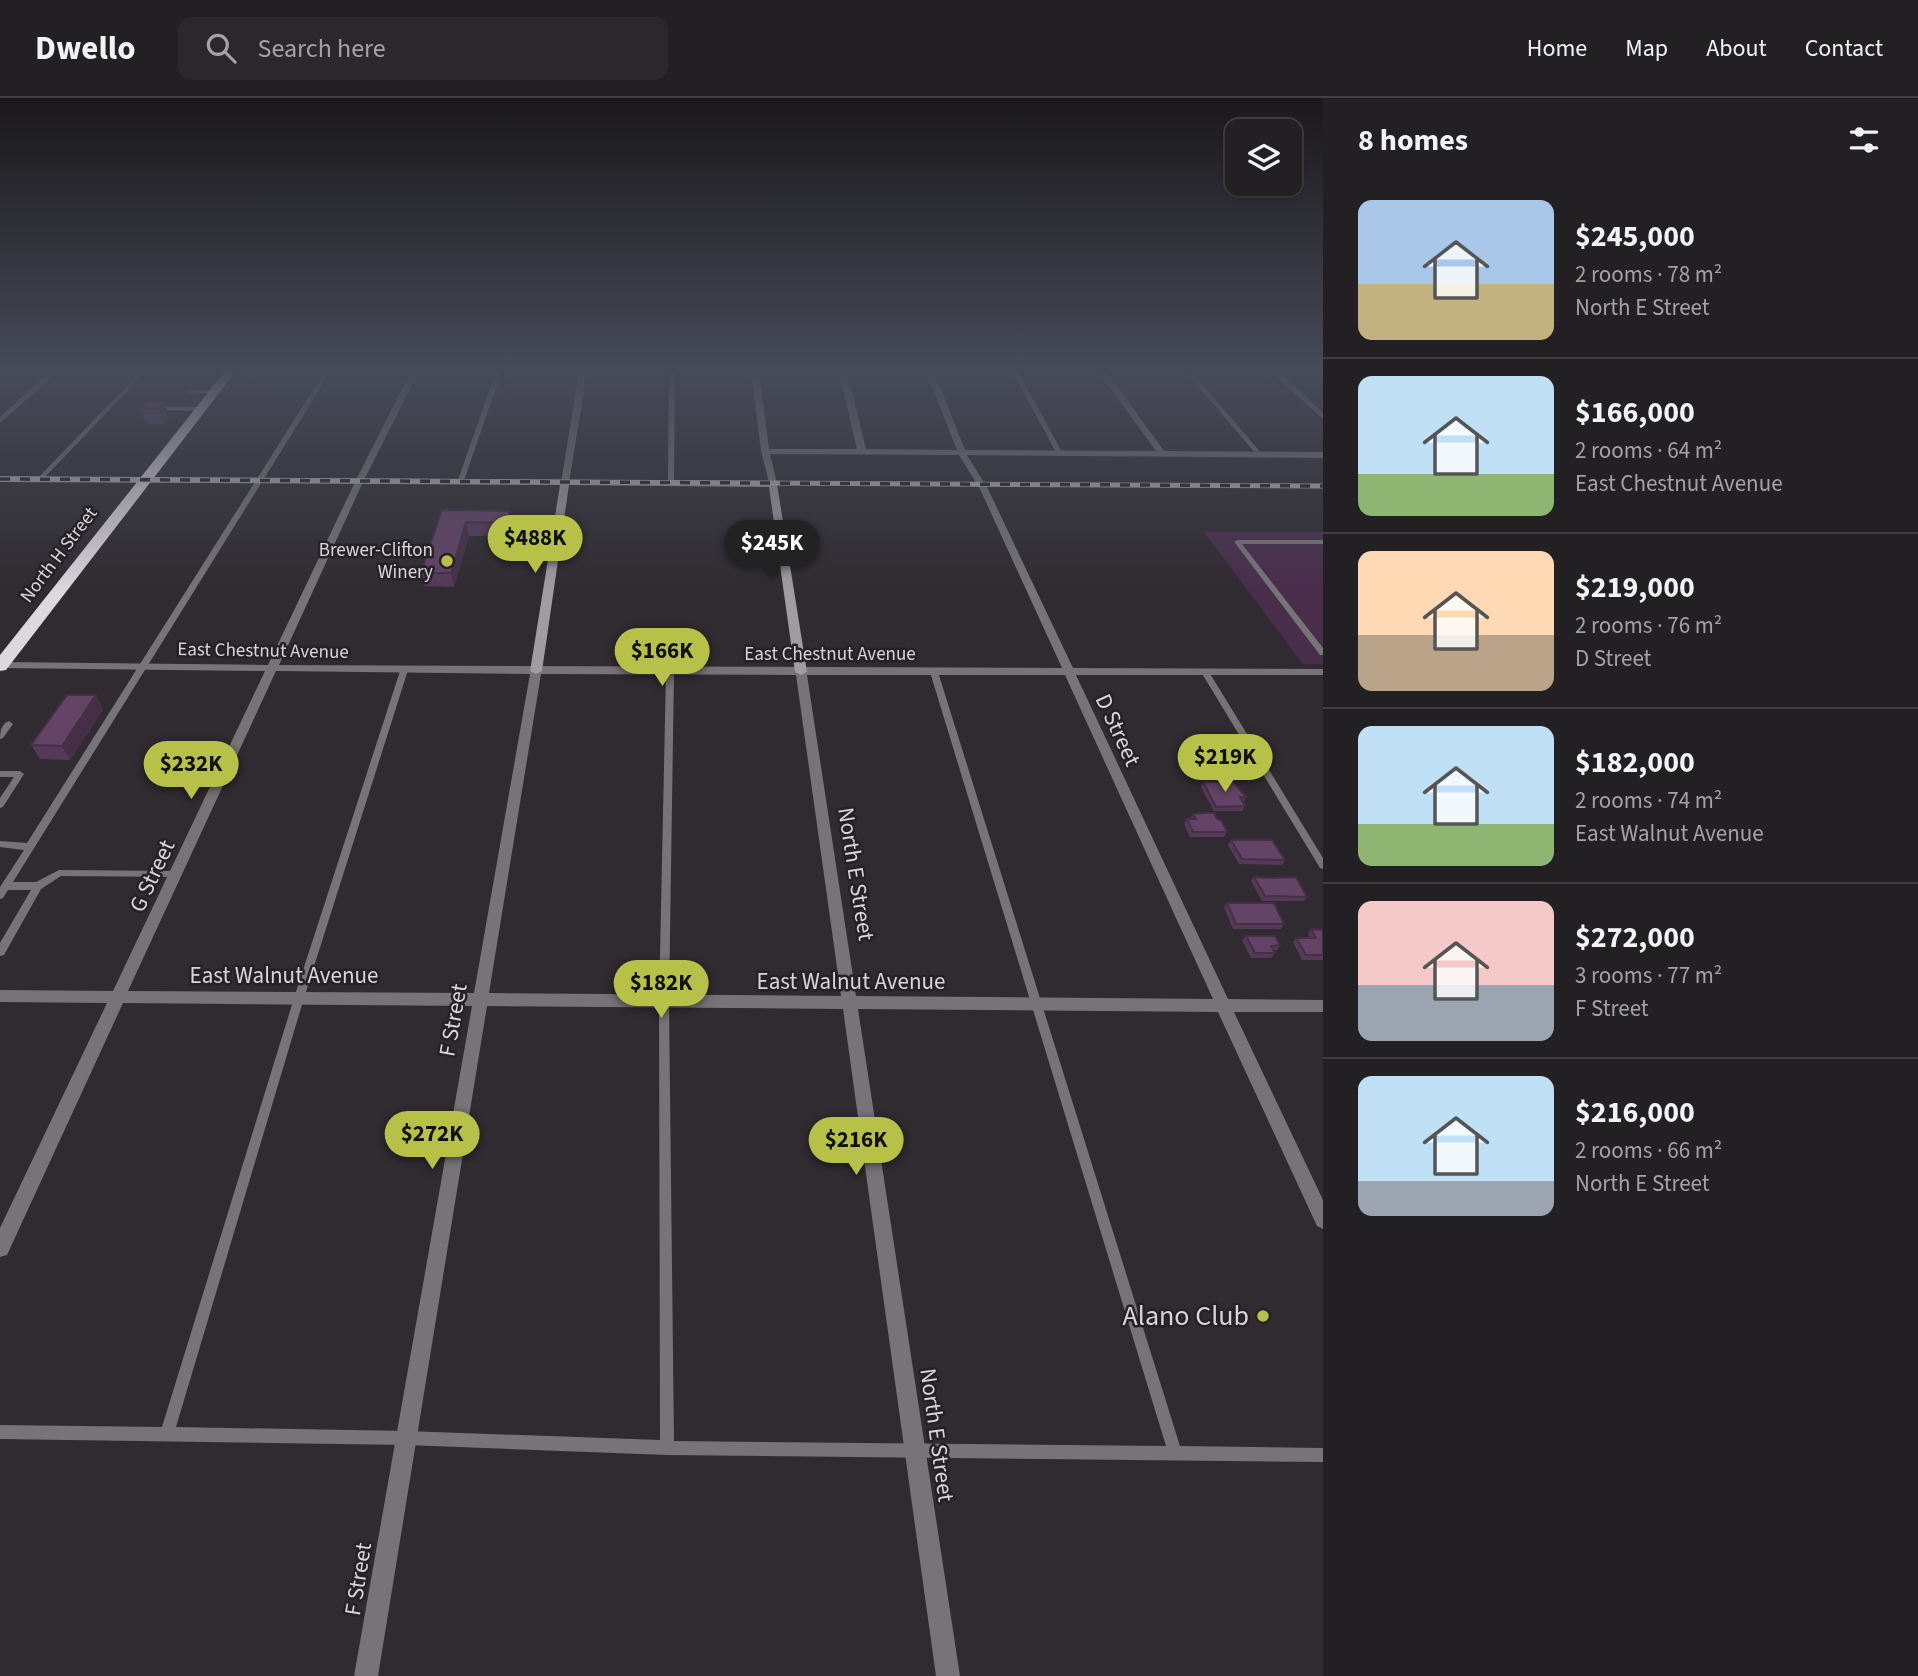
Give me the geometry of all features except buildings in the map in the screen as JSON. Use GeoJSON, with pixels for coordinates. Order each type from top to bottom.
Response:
{"type":"FeatureCollection","features":[{"type":"Feature","properties":{"kind":"highway","name":"North H Street"},"geometry":{"type":"LineString","coordinates":[[0,666],[174,445]]}},
{"type":"Feature","properties":{"kind":"street","name":"G Street"},"geometry":{"type":"LineString","coordinates":[[0,1248],[378,445]]}},
{"type":"Feature","properties":{"kind":"street","name":"F Street"},"geometry":{"type":"LineString","coordinates":[[366,1676],[482,999],[571,445]]}},
{"type":"Feature","properties":{"kind":"street","name":"North E Street"},"geometry":{"type":"LineString","coordinates":[[764,445],[773,484],[851,1005],[948,1676]]}},
{"type":"Feature","properties":{"kind":"street"},"geometry":{"type":"LineString","coordinates":[[861,445],[863,452]]}},
{"type":"Feature","properties":{"kind":"street","name":"D Street"},"geometry":{"type":"LineString","coordinates":[[959,445],[982,484],[1323,1220]]}},
{"type":"Feature","properties":{"kind":"street"},"geometry":{"type":"LineString","coordinates":[[1155,445],[1161,453]]}},
{"type":"Feature","properties":{"kind":"street"},"geometry":{"type":"LineString","coordinates":[[765,451],[1323,455]]}},
{"type":"Feature","properties":{"kind":"street"},"geometry":{"type":"LineString","coordinates":[[0,480],[773,484]]}},
{"type":"Feature","properties":{"kind":"street","name":"East Chestnut Avenue"},"geometry":{"type":"LineString","coordinates":[[0,666],[670,672],[1323,671]]}},
{"type":"Feature","properties":{"kind":"street","name":"East Walnut Avenue"},"geometry":{"type":"LineString","coordinates":[[0,996],[851,1005],[1323,1006]]}},
{"type":"Feature","properties":{"kind":"lane"},"geometry":{"type":"LineString","coordinates":[[40,480],[74,445]]}},
{"type":"Feature","properties":{"kind":"lane"},"geometry":{"type":"LineString","coordinates":[[3,890],[283,445]]}},
{"type":"Feature","properties":{"kind":"lane"},"geometry":{"type":"LineString","coordinates":[[460,482],[473,445]]}},
{"type":"Feature","properties":{"kind":"lane"},"geometry":{"type":"LineString","coordinates":[[671,445],[671,483]]}},
{"type":"Feature","properties":{"kind":"lane"},"geometry":{"type":"LineString","coordinates":[[1055,445],[1060,454]]}},
{"type":"Feature","properties":{"kind":"lane"},"geometry":{"type":"LineString","coordinates":[[1251,445],[1259,454]]}},
{"type":"Feature","properties":{"kind":"lane"},"geometry":{"type":"LineString","coordinates":[[1323,542],[1237,542],[1323,653]]}},
{"type":"Feature","properties":{"kind":"lane"},"geometry":{"type":"LineString","coordinates":[[167,1434],[299,998],[404,670]]}},
{"type":"Feature","properties":{"kind":"lane"},"geometry":{"type":"LineString","coordinates":[[1205,671],[1323,866]]}},
{"type":"Feature","properties":{"kind":"lane"},"geometry":{"type":"LineString","coordinates":[[667,1448],[664,1002],[670,672]]}},
{"type":"Feature","properties":{"kind":"lane"},"geometry":{"type":"LineString","coordinates":[[934,672],[1175,1453]]}},
{"type":"Feature","properties":{"kind":"lane"},"geometry":{"type":"LineString","coordinates":[[0,736],[4,724]]}},
{"type":"Feature","properties":{"kind":"lane"},"geometry":{"type":"LineString","coordinates":[[0,774],[20,774],[0,805]]}},
{"type":"Feature","properties":{"kind":"lane"},"geometry":{"type":"LineString","coordinates":[[2,846],[30,847]]}},
{"type":"Feature","properties":{"kind":"lane"},"geometry":{"type":"LineString","coordinates":[[3,890],[38,886],[59,873],[176,874]]}},
{"type":"Feature","properties":{"kind":"lane"},"geometry":{"type":"LineString","coordinates":[[0,952],[38,886]]}},
{"type":"Feature","properties":{"kind":"lane"},"geometry":{"type":"LineString","coordinates":[[0,1432],[406,1438],[667,1448],[1323,1455]]}},
{"type":"Feature","properties":{"kind":"shaded area"},"geometry":{"type":"Polygon","coordinates":[[[1204,532],[1323,532],[1323,664],[1303,664],[1204,532]]]}},
{"type":"Feature","properties":{"kind":"railway"},"geometry":{"type":"LineString","coordinates":[[0,479],[1323,486]]}},
{"type":"Feature","properties":{"kind":"place","name":"Brewer-Clifton Winery"},"geometry":{"type":"Point","coordinates":[447,561]}},
{"type":"Feature","properties":{"kind":"place","name":"Alano Club"},"geometry":{"type":"Point","coordinates":[1263,1316]}}]}
